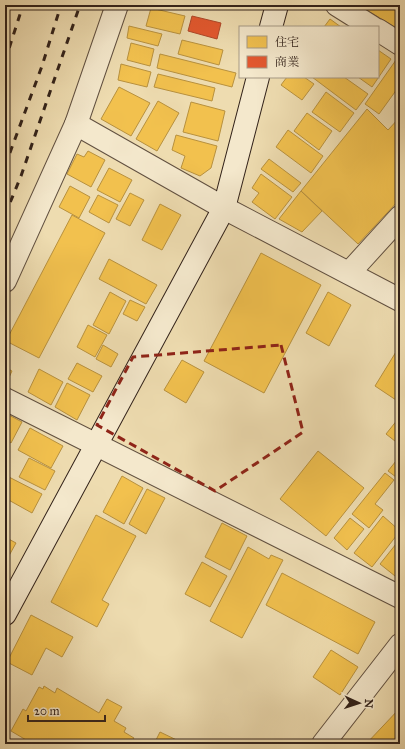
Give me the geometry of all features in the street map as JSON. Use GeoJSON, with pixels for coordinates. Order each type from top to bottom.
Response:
{"type":"FeatureCollection","features":[{"type":"Feature","properties":{"kind":"street"},"geometry":{"type":"LineString","coordinates":[[5,281],[76,124],[117,5]]}},
{"type":"Feature","properties":{"kind":"street"},"geometry":{"type":"LineString","coordinates":[[271,26],[277,5]]}},
{"type":"Feature","properties":{"kind":"street"},"geometry":{"type":"LineString","coordinates":[[337,5],[370,26]]}},
{"type":"Feature","properties":{"kind":"street"},"geometry":{"type":"LineString","coordinates":[[379,31],[400,44]]}},
{"type":"Feature","properties":{"kind":"street"},"geometry":{"type":"LineString","coordinates":[[5,614],[97,446],[224,208],[258,78]]}},
{"type":"Feature","properties":{"kind":"street"},"geometry":{"type":"LineString","coordinates":[[76,124],[224,208],[400,300]]}},
{"type":"Feature","properties":{"kind":"street"},"geometry":{"type":"LineString","coordinates":[[349,273],[400,217]]}},
{"type":"Feature","properties":{"kind":"street"},"geometry":{"type":"LineString","coordinates":[[5,399],[400,597]]}},
{"type":"Feature","properties":{"kind":"street"},"geometry":{"type":"LineString","coordinates":[[323,744],[400,645]]}},
{"type":"Feature","properties":{"kind":"highlighted area"},"geometry":{"type":"Polygon","coordinates":[[[281,345],[303,432],[215,491],[97,425],[133,357],[281,345]]]}},
{"type":"Feature","properties":{"kind":"building: 住宅"},"geometry":{"type":"Polygon","coordinates":[[[358,5],[400,5],[400,30],[358,5]]]}},
{"type":"Feature","properties":{"kind":"building: 住宅"},"geometry":{"type":"Polygon","coordinates":[[[151,8],[185,16],[180,34],[146,26],[151,8]]]}},
{"type":"Feature","properties":{"kind":"building: 住宅"},"geometry":{"type":"Polygon","coordinates":[[[330,19],[340,26],[325,26],[330,19]]]}},
{"type":"Feature","properties":{"kind":"building: 住宅"},"geometry":{"type":"Polygon","coordinates":[[[129,26],[162,34],[158,46],[127,38],[129,26]]]}},
{"type":"Feature","properties":{"kind":"building: 住宅"},"geometry":{"type":"Polygon","coordinates":[[[182,40],[223,50],[219,65],[178,54],[182,40]]]}},
{"type":"Feature","properties":{"kind":"building: 住宅"},"geometry":{"type":"Polygon","coordinates":[[[131,43],[154,49],[150,66],[127,60],[131,43]]]}},
{"type":"Feature","properties":{"kind":"building: 住宅"},"geometry":{"type":"Polygon","coordinates":[[[379,51],[391,59],[379,77],[379,51]]]}},
{"type":"Feature","properties":{"kind":"building: 住宅"},"geometry":{"type":"Polygon","coordinates":[[[160,54],[236,73],[232,87],[157,68],[160,54]]]}},
{"type":"Feature","properties":{"kind":"building: 住宅"},"geometry":{"type":"Polygon","coordinates":[[[396,60],[400,63],[400,85],[379,114],[365,104],[396,60]]]}},
{"type":"Feature","properties":{"kind":"building: 住宅"},"geometry":{"type":"Polygon","coordinates":[[[121,64],[151,72],[147,87],[118,80],[121,64]]]}},
{"type":"Feature","properties":{"kind":"building: 住宅"},"geometry":{"type":"Polygon","coordinates":[[[158,74],[215,88],[212,101],[154,87],[158,74]]]}},
{"type":"Feature","properties":{"kind":"building: 住宅"},"geometry":{"type":"Polygon","coordinates":[[[286,78],[305,78],[314,84],[302,100],[281,85],[286,78]]]}},
{"type":"Feature","properties":{"kind":"building: 住宅"},"geometry":{"type":"Polygon","coordinates":[[[313,78],[345,78],[368,94],[356,110],[313,78]]]}},
{"type":"Feature","properties":{"kind":"building: 住宅"},"geometry":{"type":"Polygon","coordinates":[[[359,78],[378,78],[372,87],[359,78]]]}},
{"type":"Feature","properties":{"kind":"building: 住宅"},"geometry":{"type":"Polygon","coordinates":[[[119,87],[150,103],[131,136],[101,119],[119,87]]]}},
{"type":"Feature","properties":{"kind":"building: 住宅"},"geometry":{"type":"Polygon","coordinates":[[[326,92],[354,113],[340,132],[312,112],[326,92]]]}},
{"type":"Feature","properties":{"kind":"building: 住宅"},"geometry":{"type":"Polygon","coordinates":[[[158,101],[179,113],[157,151],[136,139],[158,101]]]}},
{"type":"Feature","properties":{"kind":"building: 住宅"},"geometry":{"type":"Polygon","coordinates":[[[191,102],[225,111],[218,141],[183,132],[191,102]]]}},
{"type":"Feature","properties":{"kind":"building: 住宅"},"geometry":{"type":"Polygon","coordinates":[[[367,109],[388,130],[400,117],[400,199],[358,244],[301,191],[367,109]]]}},
{"type":"Feature","properties":{"kind":"building: 住宅"},"geometry":{"type":"Polygon","coordinates":[[[307,113],[332,131],[319,150],[294,131],[307,113]]]}},
{"type":"Feature","properties":{"kind":"building: 住宅"},"geometry":{"type":"Polygon","coordinates":[[[288,130],[323,156],[311,173],[276,147],[288,130]]]}},
{"type":"Feature","properties":{"kind":"building: 住宅"},"geometry":{"type":"Polygon","coordinates":[[[176,135],[217,146],[211,168],[200,176],[181,168],[185,156],[172,150],[176,135]]]}},
{"type":"Feature","properties":{"kind":"building: 住宅"},"geometry":{"type":"Polygon","coordinates":[[[88,151],[105,160],[91,187],[67,174],[77,154],[84,157],[88,151]]]}},
{"type":"Feature","properties":{"kind":"building: 住宅"},"geometry":{"type":"Polygon","coordinates":[[[269,159],[301,183],[293,192],[261,169],[269,159]]]}},
{"type":"Feature","properties":{"kind":"building: 住宅"},"geometry":{"type":"Polygon","coordinates":[[[109,168],[132,180],[120,202],[97,190],[109,168]]]}},
{"type":"Feature","properties":{"kind":"building: 住宅"},"geometry":{"type":"Polygon","coordinates":[[[261,174],[292,197],[275,219],[252,202],[259,193],[252,188],[261,174]]]}},
{"type":"Feature","properties":{"kind":"building: 住宅"},"geometry":{"type":"Polygon","coordinates":[[[70,186],[90,197],[79,218],[59,207],[70,186]]]}},
{"type":"Feature","properties":{"kind":"building: 住宅"},"geometry":{"type":"Polygon","coordinates":[[[301,191],[322,211],[302,232],[279,219],[301,191]]]}},
{"type":"Feature","properties":{"kind":"building: 住宅"},"geometry":{"type":"Polygon","coordinates":[[[130,193],[144,200],[130,226],[116,219],[130,193]]]}},
{"type":"Feature","properties":{"kind":"building: 住宅"},"geometry":{"type":"Polygon","coordinates":[[[98,195],[118,205],[109,223],[89,212],[98,195]]]}},
{"type":"Feature","properties":{"kind":"building: 住宅"},"geometry":{"type":"Polygon","coordinates":[[[160,204],[181,215],[162,250],[142,240],[160,204]]]}},
{"type":"Feature","properties":{"kind":"building: 住宅"},"geometry":{"type":"Polygon","coordinates":[[[72,215],[105,233],[39,358],[6,341],[72,215]]]}},
{"type":"Feature","properties":{"kind":"building: 住宅"},"geometry":{"type":"Polygon","coordinates":[[[261,253],[321,285],[264,393],[204,361],[261,253]]]}},
{"type":"Feature","properties":{"kind":"building: 住宅"},"geometry":{"type":"Polygon","coordinates":[[[109,259],[157,285],[146,304],[99,279],[109,259]]]}},
{"type":"Feature","properties":{"kind":"building: 住宅"},"geometry":{"type":"Polygon","coordinates":[[[110,292],[126,301],[109,334],[93,325],[110,292]]]}},
{"type":"Feature","properties":{"kind":"building: 住宅"},"geometry":{"type":"Polygon","coordinates":[[[328,292],[351,305],[329,346],[306,333],[328,292]]]}},
{"type":"Feature","properties":{"kind":"building: 住宅"},"geometry":{"type":"Polygon","coordinates":[[[130,300],[145,307],[137,321],[123,314],[130,300]]]}},
{"type":"Feature","properties":{"kind":"building: 住宅"},"geometry":{"type":"Polygon","coordinates":[[[88,325],[107,335],[95,357],[77,347],[88,325]]]}},
{"type":"Feature","properties":{"kind":"building: 住宅"},"geometry":{"type":"Polygon","coordinates":[[[103,345],[118,354],[111,367],[96,359],[103,345]]]}},
{"type":"Feature","properties":{"kind":"building: 住宅"},"geometry":{"type":"Polygon","coordinates":[[[399,347],[400,400],[399,402],[375,386],[399,347]]]}},
{"type":"Feature","properties":{"kind":"building: 住宅"},"geometry":{"type":"Polygon","coordinates":[[[182,360],[204,372],[186,403],[164,390],[182,360]]]}},
{"type":"Feature","properties":{"kind":"building: 住宅"},"geometry":{"type":"Polygon","coordinates":[[[77,363],[102,376],[93,392],[68,379],[77,363]]]}},
{"type":"Feature","properties":{"kind":"building: 住宅"},"geometry":{"type":"Polygon","coordinates":[[[5,367],[12,371],[6,384],[5,383],[5,367]]]}},
{"type":"Feature","properties":{"kind":"building: 住宅"},"geometry":{"type":"Polygon","coordinates":[[[39,369],[63,382],[51,405],[28,392],[39,369]]]}},
{"type":"Feature","properties":{"kind":"building: 住宅"},"geometry":{"type":"Polygon","coordinates":[[[67,383],[90,395],[77,420],[55,407],[67,383]]]}},
{"type":"Feature","properties":{"kind":"building: 住宅"},"geometry":{"type":"Polygon","coordinates":[[[5,413],[22,422],[11,443],[5,439],[5,413]]]}},
{"type":"Feature","properties":{"kind":"building: 住宅"},"geometry":{"type":"Polygon","coordinates":[[[398,419],[400,420],[400,445],[386,434],[398,419]]]}},
{"type":"Feature","properties":{"kind":"building: 住宅"},"geometry":{"type":"Polygon","coordinates":[[[30,428],[63,446],[51,468],[18,450],[30,428]]]}},
{"type":"Feature","properties":{"kind":"building: 住宅"},"geometry":{"type":"Polygon","coordinates":[[[318,451],[364,488],[326,536],[280,499],[318,451]]]}},
{"type":"Feature","properties":{"kind":"building: 住宅"},"geometry":{"type":"Polygon","coordinates":[[[400,456],[400,480],[388,471],[400,456]]]}},
{"type":"Feature","properties":{"kind":"building: 住宅"},"geometry":{"type":"Polygon","coordinates":[[[29,458],[55,471],[45,490],[19,477],[29,458]]]}},
{"type":"Feature","properties":{"kind":"building: 住宅"},"geometry":{"type":"Polygon","coordinates":[[[385,473],[394,480],[375,504],[383,510],[369,528],[352,514],[385,473]]]}},
{"type":"Feature","properties":{"kind":"building: 住宅"},"geometry":{"type":"Polygon","coordinates":[[[5,475],[42,494],[32,513],[5,498],[5,475]]]}},
{"type":"Feature","properties":{"kind":"building: 住宅"},"geometry":{"type":"Polygon","coordinates":[[[122,476],[143,488],[124,524],[103,512],[122,476]]]}},
{"type":"Feature","properties":{"kind":"building: 住宅"},"geometry":{"type":"Polygon","coordinates":[[[147,489],[165,498],[146,534],[129,524],[147,489]]]}},
{"type":"Feature","properties":{"kind":"building: 住宅"},"geometry":{"type":"Polygon","coordinates":[[[96,515],[136,536],[102,600],[109,604],[97,627],[51,602],[96,515]]]}},
{"type":"Feature","properties":{"kind":"building: 住宅"},"geometry":{"type":"Polygon","coordinates":[[[383,516],[400,531],[372,567],[354,553],[383,516]]]}},
{"type":"Feature","properties":{"kind":"building: 住宅"},"geometry":{"type":"Polygon","coordinates":[[[350,518],[364,529],[347,550],[334,538],[350,518]]]}},
{"type":"Feature","properties":{"kind":"building: 住宅"},"geometry":{"type":"Polygon","coordinates":[[[222,523],[247,536],[230,570],[205,557],[222,523]]]}},
{"type":"Feature","properties":{"kind":"building: 住宅"},"geometry":{"type":"Polygon","coordinates":[[[5,537],[16,543],[5,563],[5,537]]]}},
{"type":"Feature","properties":{"kind":"building: 住宅"},"geometry":{"type":"Polygon","coordinates":[[[400,539],[400,580],[380,564],[400,539]]]}},
{"type":"Feature","properties":{"kind":"building: 住宅"},"geometry":{"type":"Polygon","coordinates":[[[248,547],[269,559],[271,555],[283,560],[242,638],[210,621],[248,547]]]}},
{"type":"Feature","properties":{"kind":"building: 住宅"},"geometry":{"type":"Polygon","coordinates":[[[202,562],[227,576],[210,607],[185,594],[202,562]]]}},
{"type":"Feature","properties":{"kind":"building: 住宅"},"geometry":{"type":"Polygon","coordinates":[[[282,573],[375,622],[358,654],[266,605],[282,573]]]}},
{"type":"Feature","properties":{"kind":"building: 住宅"},"geometry":{"type":"Polygon","coordinates":[[[31,615],[73,637],[62,657],[46,648],[32,675],[7,662],[31,615]]]}},
{"type":"Feature","properties":{"kind":"building: 住宅"},"geometry":{"type":"Polygon","coordinates":[[[331,650],[358,667],[340,695],[313,677],[331,650]]]}},
{"type":"Feature","properties":{"kind":"building: 住宅"},"geometry":{"type":"Polygon","coordinates":[[[44,686],[55,693],[57,688],[99,713],[107,699],[122,707],[114,721],[126,728],[124,732],[134,738],[130,744],[33,744],[11,731],[23,709],[26,711],[39,687],[43,689],[44,686]]]}},
{"type":"Feature","properties":{"kind":"building: 住宅"},"geometry":{"type":"Polygon","coordinates":[[[400,708],[400,744],[366,744],[400,708]]]}},
{"type":"Feature","properties":{"kind":"building: 住宅"},"geometry":{"type":"Polygon","coordinates":[[[160,732],[185,744],[154,744],[160,732]]]}},
{"type":"Feature","properties":{"kind":"building: 商業"},"geometry":{"type":"Polygon","coordinates":[[[192,16],[221,23],[217,39],[188,31],[192,16]]]}},
{"type":"Feature","properties":{"kind":"railway"},"geometry":{"type":"LineString","coordinates":[[5,61],[23,5]]}},
{"type":"Feature","properties":{"kind":"railway"},"geometry":{"type":"LineString","coordinates":[[5,166],[42,66],[61,5]]}},
{"type":"Feature","properties":{"kind":"railway"},"geometry":{"type":"LineString","coordinates":[[5,215],[21,176],[80,5]]}}]}
